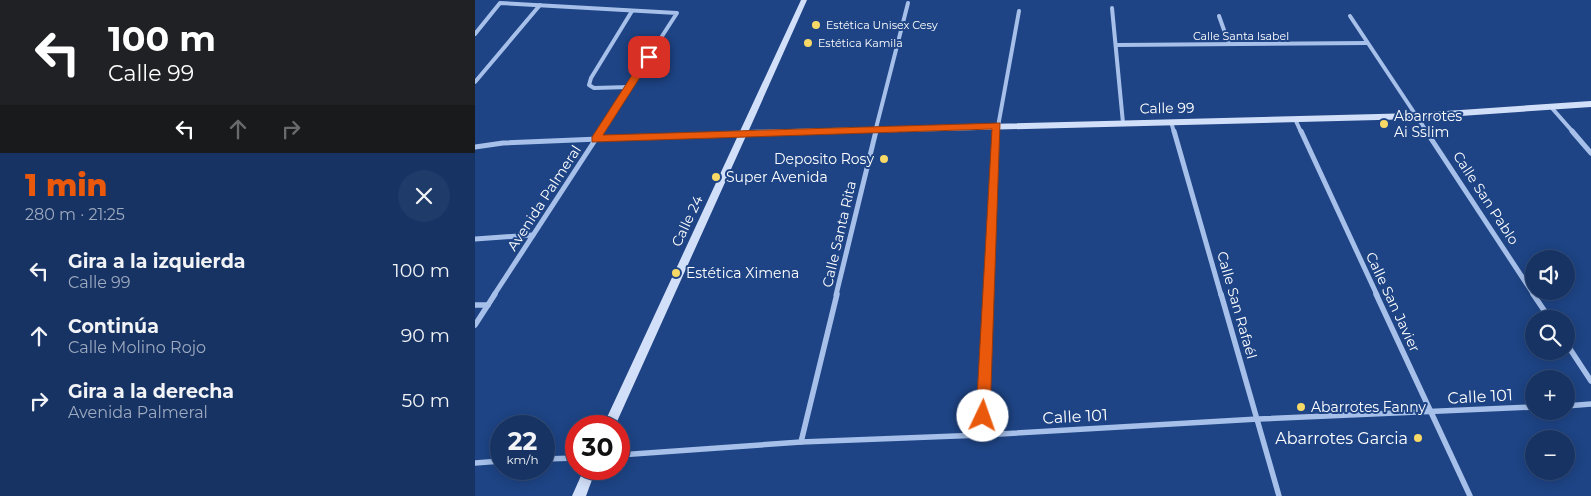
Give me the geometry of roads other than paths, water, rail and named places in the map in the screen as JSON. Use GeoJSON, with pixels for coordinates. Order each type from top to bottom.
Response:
{"type":"FeatureCollection","features":[{"type":"Feature","properties":{"kind":"street","name":"Calle 24"},"geometry":{"type":"LineString","coordinates":[[614,415],[804,0]]}},
{"type":"Feature","properties":{"kind":"street","name":"Avenida Palmeral"},"geometry":{"type":"LineString","coordinates":[[475,34],[500,3],[677,13],[475,325]]}},
{"type":"Feature","properties":{"kind":"street","name":"Calle Santa Rita"},"geometry":{"type":"LineString","coordinates":[[801,442],[908,3]]}},
{"type":"Feature","properties":{"kind":"street"},"geometry":{"type":"LineString","coordinates":[[475,82],[540,6]]}},
{"type":"Feature","properties":{"kind":"street"},"geometry":{"type":"LineString","coordinates":[[1111,8],[1123,123]]}},
{"type":"Feature","properties":{"kind":"street"},"geometry":{"type":"LineString","coordinates":[[629,86],[594,88],[589,85],[591,78],[632,11]]}},
{"type":"Feature","properties":{"kind":"street"},"geometry":{"type":"LineString","coordinates":[[982,435],[997,126],[1019,11]]}},
{"type":"Feature","properties":{"kind":"street"},"geometry":{"type":"LineString","coordinates":[[1219,16],[1229,44]]}},
{"type":"Feature","properties":{"kind":"street","name":"Calle San Pablo"},"geometry":{"type":"LineString","coordinates":[[1350,16],[1544,310]]}},
{"type":"Feature","properties":{"kind":"street","name":"Calle Santa Isabel"},"geometry":{"type":"LineString","coordinates":[[1116,45],[1367,43]]}},
{"type":"Feature","properties":{"kind":"street","name":"Calle 99"},"geometry":{"type":"LineString","coordinates":[[744,133],[1417,116],[1591,104]]}},
{"type":"Feature","properties":{"kind":"street"},"geometry":{"type":"LineString","coordinates":[[1551,107],[1591,152]]}},
{"type":"Feature","properties":{"kind":"street","name":"Calle San Javier"},"geometry":{"type":"LineString","coordinates":[[1295,119],[1469,496]]}},
{"type":"Feature","properties":{"kind":"street","name":"Calle San Rafaél"},"geometry":{"type":"LineString","coordinates":[[1171,122],[1279,496]]}},
{"type":"Feature","properties":{"kind":"street"},"geometry":{"type":"LineString","coordinates":[[475,147],[595,139],[744,133]]}},
{"type":"Feature","properties":{"kind":"street"},"geometry":{"type":"LineString","coordinates":[[475,239],[533,235]]}},
{"type":"Feature","properties":{"kind":"street"},"geometry":{"type":"LineString","coordinates":[[475,305],[489,305]]}},
{"type":"Feature","properties":{"kind":"street"},"geometry":{"type":"LineString","coordinates":[[1575,357],[1591,381]]}},
{"type":"Feature","properties":{"kind":"street"},"geometry":{"type":"LineString","coordinates":[[1575,405],[1591,404]]}},
{"type":"Feature","properties":{"kind":"street","name":"Calle 101"},"geometry":{"type":"LineString","coordinates":[[630,454],[801,442],[982,435],[1258,419],[1525,407]]}},
{"type":"Feature","properties":{"kind":"street"},"geometry":{"type":"LineString","coordinates":[[475,463],[490,462]]}},
{"type":"Feature","properties":{"kind":"street"},"geometry":{"type":"LineString","coordinates":[[579,496],[586,480]]}},
{"type":"Feature","properties":{"kind":"place","name":"Estética Unisex Cesy"},"geometry":{"type":"Point","coordinates":[816,25]}},
{"type":"Feature","properties":{"kind":"place","name":"Estética Kamila"},"geometry":{"type":"Point","coordinates":[808,43]}},
{"type":"Feature","properties":{"kind":"place","name":"Abarrotes Ai Sslim"},"geometry":{"type":"Point","coordinates":[1384,124]}},
{"type":"Feature","properties":{"kind":"place","name":"Deposito Rosy"},"geometry":{"type":"Point","coordinates":[884,159]}},
{"type":"Feature","properties":{"kind":"place","name":"Super Avenida"},"geometry":{"type":"Point","coordinates":[716,177]}},
{"type":"Feature","properties":{"kind":"place","name":"Estética Ximena"},"geometry":{"type":"Point","coordinates":[676,273]}},
{"type":"Feature","properties":{"kind":"place","name":"Abarrotes Fanny"},"geometry":{"type":"Point","coordinates":[1301,407]}},
{"type":"Feature","properties":{"kind":"place","name":"Abarrotes Garcia"},"geometry":{"type":"Point","coordinates":[1418,438]}}]}
